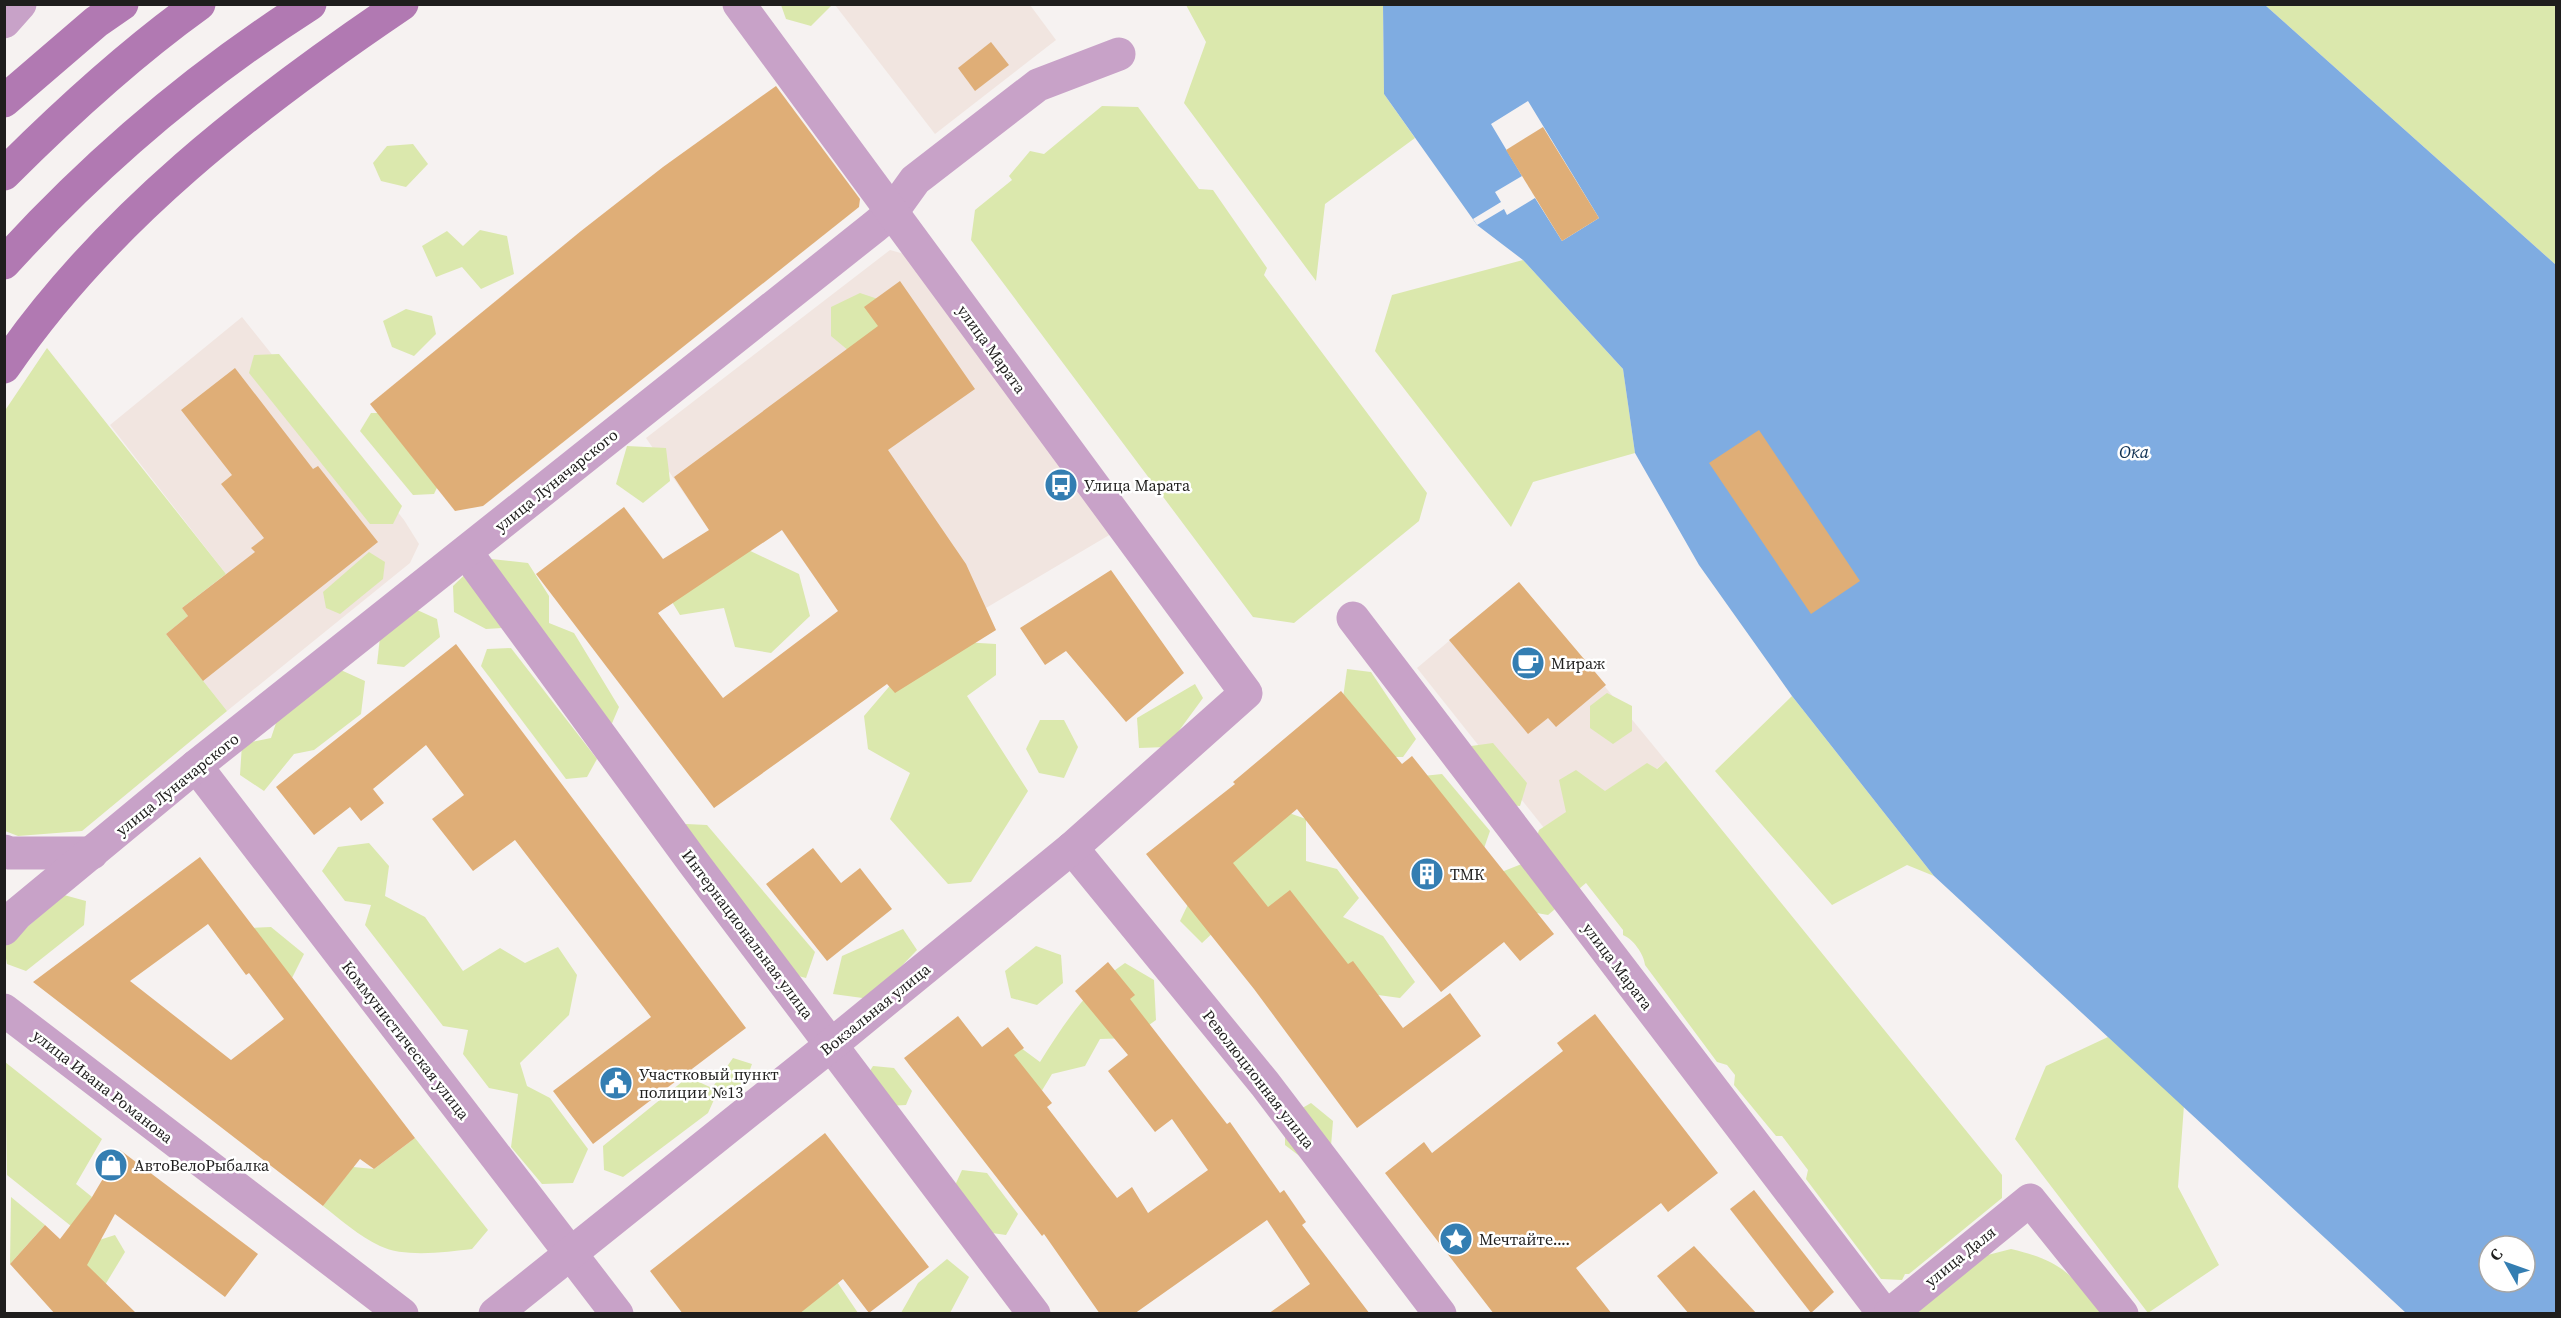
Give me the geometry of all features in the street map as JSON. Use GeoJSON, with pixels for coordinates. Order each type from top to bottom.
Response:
{"type":"FeatureCollection","features":[{"type":"Feature","properties":{"kind":"main road"},"geometry":{"type":"LineString","coordinates":[[4,100],[96,22],[122,4]]}},
{"type":"Feature","properties":{"kind":"main road"},"geometry":{"type":"LineString","coordinates":[[4,174],[96,84],[199,4]]}},
{"type":"Feature","properties":{"kind":"main road"},"geometry":{"type":"LineString","coordinates":[[4,263],[134,135],[198,82],[266,32],[310,4]]}},
{"type":"Feature","properties":{"kind":"main road"},"geometry":{"type":"LineString","coordinates":[[4,367],[32,328],[103,246],[189,164],[342,45],[402,4]]}},
{"type":"Feature","properties":{"kind":"street"},"geometry":{"type":"LineString","coordinates":[[4,22],[20,4]]}},
{"type":"Feature","properties":{"kind":"street","name":"улица Марата"},"geometry":{"type":"LineString","coordinates":[[739,4],[1246,693]]}},
{"type":"Feature","properties":{"kind":"street","name":"улица Луначарского"},"geometry":{"type":"LineString","coordinates":[[4,929],[17,914],[196,766],[892,212],[915,180],[1038,85],[1119,54]]}},
{"type":"Feature","properties":{"kind":"street","name":"Интернациональная улица"},"geometry":{"type":"LineString","coordinates":[[466,552],[831,1045],[1034,1314]]}},
{"type":"Feature","properties":{"kind":"street","name":"улица Марата"},"geometry":{"type":"LineString","coordinates":[[1353,618],[1884,1314]]}},
{"type":"Feature","properties":{"kind":"street","name":"Вокзальная улица"},"geometry":{"type":"LineString","coordinates":[[495,1314],[831,1045],[1072,848],[1246,693]]}},
{"type":"Feature","properties":{"kind":"street","name":"Коммунистическая улица"},"geometry":{"type":"LineString","coordinates":[[196,766],[616,1314]]}},
{"type":"Feature","properties":{"kind":"street","name":"Революционная улица"},"geometry":{"type":"LineString","coordinates":[[1072,848],[1265,1084],[1440,1314]]}},
{"type":"Feature","properties":{"kind":"street"},"geometry":{"type":"LineString","coordinates":[[4,851],[10,853],[92,853]]}},
{"type":"Feature","properties":{"kind":"street","name":"улица Ивана Романова"},"geometry":{"type":"LineString","coordinates":[[4,1010],[402,1314]]}},
{"type":"Feature","properties":{"kind":"street","name":"улица Даля"},"geometry":{"type":"LineString","coordinates":[[1890,1314],[2030,1200],[2122,1314]]}},
{"type":"Feature","properties":{"kind":"shaded area"},"geometry":{"type":"Polygon","coordinates":[[[835,5],[1030,5],[1056,40],[935,134],[835,5]]]}},
{"type":"Feature","properties":{"kind":"shaded area"},"geometry":{"type":"Polygon","coordinates":[[[890,250],[908,255],[1111,534],[986,608],[996,630],[895,693],[758,496],[709,530],[646,438],[890,250]]]}},
{"type":"Feature","properties":{"kind":"shaded area"},"geometry":{"type":"Polygon","coordinates":[[[242,317],[404,520],[419,544],[410,563],[227,711],[166,634],[182,608],[226,574],[110,425],[242,317]]]}},
{"type":"Feature","properties":{"kind":"shaded area"},"geometry":{"type":"Polygon","coordinates":[[[1519,582],[1666,761],[1560,848],[1417,668],[1519,582]]]}},
{"type":"Feature","properties":{"kind":"green space"},"geometry":{"type":"Polygon","coordinates":[[[781,4],[832,5],[811,26],[786,19],[781,4]]]}},
{"type":"Feature","properties":{"kind":"green space"},"geometry":{"type":"Polygon","coordinates":[[[1186,5],[1383,5],[1384,94],[1415,138],[1325,204],[1316,281],[1184,103],[1206,42],[1186,5]]]}},
{"type":"Feature","properties":{"kind":"green space"},"geometry":{"type":"Polygon","coordinates":[[[2265,5],[2556,5],[2556,265],[2265,5]]]}},
{"type":"Feature","properties":{"kind":"green space"},"geometry":{"type":"Polygon","coordinates":[[[1102,106],[1138,107],[1199,189],[1213,190],[1267,268],[1264,275],[1427,493],[1419,521],[1294,623],[1253,617],[971,240],[975,210],[1012,180],[1009,176],[1030,151],[1044,154],[1102,106]]]}},
{"type":"Feature","properties":{"kind":"green space"},"geometry":{"type":"Polygon","coordinates":[[[413,144],[428,164],[406,187],[381,181],[373,163],[387,146],[413,144]]]}},
{"type":"Feature","properties":{"kind":"green space"},"geometry":{"type":"Polygon","coordinates":[[[480,230],[507,236],[514,274],[481,289],[462,267],[436,277],[422,246],[447,231],[463,246],[480,230]]]}},
{"type":"Feature","properties":{"kind":"green space"},"geometry":{"type":"Polygon","coordinates":[[[1523,260],[1623,369],[1635,453],[1533,482],[1511,527],[1375,351],[1392,295],[1523,260]]]}},
{"type":"Feature","properties":{"kind":"green space"},"geometry":{"type":"Polygon","coordinates":[[[860,293],[881,300],[888,331],[855,356],[831,336],[831,307],[860,293]]]}},
{"type":"Feature","properties":{"kind":"green space"},"geometry":{"type":"Polygon","coordinates":[[[406,309],[432,316],[436,334],[414,356],[392,347],[383,321],[406,309]]]}},
{"type":"Feature","properties":{"kind":"green space"},"geometry":{"type":"Polygon","coordinates":[[[47,348],[226,574],[182,608],[188,616],[166,634],[227,711],[82,831],[18,836],[5,831],[4,412],[47,348]]]}},
{"type":"Feature","properties":{"kind":"green space"},"geometry":{"type":"Polygon","coordinates":[[[279,354],[402,506],[393,524],[370,524],[249,373],[254,355],[279,354]]]}},
{"type":"Feature","properties":{"kind":"green space"},"geometry":{"type":"Polygon","coordinates":[[[371,413],[395,413],[444,473],[434,494],[413,495],[360,431],[371,413]]]}},
{"type":"Feature","properties":{"kind":"green space"},"geometry":{"type":"Polygon","coordinates":[[[627,446],[666,448],[670,481],[643,503],[616,484],[627,446]]]}},
{"type":"Feature","properties":{"kind":"green space"},"geometry":{"type":"Polygon","coordinates":[[[742,547],[799,574],[810,616],[771,653],[735,647],[724,608],[680,615],[658,579],[742,547]]]}},
{"type":"Feature","properties":{"kind":"green space"},"geometry":{"type":"Polygon","coordinates":[[[369,552],[385,562],[383,579],[340,614],[326,608],[323,592],[369,552]]]}},
{"type":"Feature","properties":{"kind":"green space"},"geometry":{"type":"Polygon","coordinates":[[[482,558],[528,563],[549,596],[549,623],[574,633],[619,707],[610,728],[536,626],[486,629],[454,612],[453,586],[482,558]]]}},
{"type":"Feature","properties":{"kind":"green space"},"geometry":{"type":"Polygon","coordinates":[[[415,609],[437,619],[440,637],[404,667],[377,664],[380,637],[415,609]]]}},
{"type":"Feature","properties":{"kind":"green space"},"geometry":{"type":"Polygon","coordinates":[[[929,640],[996,644],[996,675],[967,696],[1028,791],[971,882],[948,884],[890,819],[910,773],[868,749],[864,716],[929,640]]]}},
{"type":"Feature","properties":{"kind":"green space"},"geometry":{"type":"Polygon","coordinates":[[[511,648],[597,759],[587,777],[566,779],[481,666],[487,649],[511,648]]]}},
{"type":"Feature","properties":{"kind":"green space"},"geometry":{"type":"Polygon","coordinates":[[[332,666],[365,681],[361,714],[314,750],[294,754],[264,791],[240,775],[242,744],[271,738],[279,714],[332,666]]]}},
{"type":"Feature","properties":{"kind":"green space"},"geometry":{"type":"Polygon","coordinates":[[[1347,669],[1371,672],[1416,739],[1403,757],[1386,757],[1342,705],[1347,669]]]}},
{"type":"Feature","properties":{"kind":"green space"},"geometry":{"type":"Polygon","coordinates":[[[1195,684],[1203,698],[1167,747],[1139,748],[1137,718],[1195,684]]]}},
{"type":"Feature","properties":{"kind":"green space"},"geometry":{"type":"Polygon","coordinates":[[[1607,693],[1632,706],[1632,731],[1613,744],[1590,728],[1590,706],[1607,693]]]}},
{"type":"Feature","properties":{"kind":"green space"},"geometry":{"type":"Polygon","coordinates":[[[1792,696],[1934,876],[1907,865],[1832,905],[1715,771],[1792,696]]]}},
{"type":"Feature","properties":{"kind":"green space"},"geometry":{"type":"Polygon","coordinates":[[[1040,720],[1064,720],[1078,747],[1064,778],[1039,773],[1026,749],[1040,720]]]}},
{"type":"Feature","properties":{"kind":"green space"},"geometry":{"type":"Polygon","coordinates":[[[1493,743],[1527,783],[1520,806],[1507,805],[1471,746],[1493,743]]]}},
{"type":"Feature","properties":{"kind":"green space"},"geometry":{"type":"Polygon","coordinates":[[[1666,761],[2002,1175],[2002,1198],[1909,1274],[1905,1274],[1902,1280],[1881,1279],[1806,1179],[1808,1170],[1782,1136],[1776,1136],[1734,1085],[1735,1075],[1727,1065],[1717,1062],[1645,965],[1643,956],[1637,947],[1623,935],[1623,930],[1586,883],[1548,915],[1504,907],[1490,889],[1504,871],[1529,861],[1539,830],[1566,812],[1559,780],[1576,770],[1605,791],[1647,763],[1657,769],[1666,761]]]}},
{"type":"Feature","properties":{"kind":"green space"},"geometry":{"type":"Polygon","coordinates":[[[1442,774],[1490,831],[1482,854],[1423,776],[1442,774]]]}},
{"type":"Feature","properties":{"kind":"green space"},"geometry":{"type":"Polygon","coordinates":[[[1275,808],[1306,819],[1306,861],[1337,869],[1359,898],[1343,917],[1383,936],[1415,982],[1400,998],[1349,991],[1232,915],[1202,943],[1180,921],[1193,894],[1212,825],[1275,808]]]}},
{"type":"Feature","properties":{"kind":"green space"},"geometry":{"type":"Polygon","coordinates":[[[686,824],[707,825],[815,952],[806,978],[783,972],[683,843],[686,824]]]}},
{"type":"Feature","properties":{"kind":"green space"},"geometry":{"type":"Polygon","coordinates":[[[369,843],[389,866],[385,896],[425,917],[463,971],[500,948],[525,963],[558,947],[577,975],[569,1015],[520,1063],[527,1086],[550,1098],[588,1149],[573,1183],[542,1184],[511,1147],[518,1094],[489,1088],[463,1054],[468,1030],[443,1026],[365,925],[371,905],[345,901],[322,871],[338,847],[369,843]]]}},
{"type":"Feature","properties":{"kind":"green space"},"geometry":{"type":"Polygon","coordinates":[[[64,895],[86,901],[84,925],[26,971],[7,964],[4,947],[64,895]]]}},
{"type":"Feature","properties":{"kind":"green space"},"geometry":{"type":"Polygon","coordinates":[[[271,927],[304,954],[287,988],[248,928],[271,927]]]}},
{"type":"Feature","properties":{"kind":"green space"},"geometry":{"type":"Polygon","coordinates":[[[903,929],[917,950],[870,999],[833,994],[842,956],[903,929]]]}},
{"type":"Feature","properties":{"kind":"green space"},"geometry":{"type":"Polygon","coordinates":[[[1036,946],[1061,955],[1063,983],[1037,1005],[1011,998],[1005,971],[1036,946]]]}},
{"type":"Feature","properties":{"kind":"green space"},"geometry":{"type":"Polygon","coordinates":[[[1125,963],[1154,980],[1156,1020],[1131,1038],[1100,1039],[1085,1066],[1052,1074],[1035,1102],[994,1043],[1013,1042],[1040,1062],[1087,996],[1125,963]]]}},
{"type":"Feature","properties":{"kind":"green space"},"geometry":{"type":"Polygon","coordinates":[[[2108,1037],[2184,1105],[2178,1187],[2219,1265],[2148,1313],[2015,1139],[2046,1066],[2108,1037]]]}},
{"type":"Feature","properties":{"kind":"green space"},"geometry":{"type":"Polygon","coordinates":[[[733,1058],[752,1064],[745,1083],[717,1093],[708,1113],[623,1177],[604,1170],[603,1146],[688,1077],[712,1088],[733,1058]]]}},
{"type":"Feature","properties":{"kind":"green space"},"geometry":{"type":"Polygon","coordinates":[[[5,1062],[102,1139],[76,1184],[92,1197],[71,1226],[7,1175],[5,1062]]]}},
{"type":"Feature","properties":{"kind":"green space"},"geometry":{"type":"Polygon","coordinates":[[[873,1066],[894,1068],[912,1091],[906,1105],[888,1106],[865,1079],[873,1066]]]}},
{"type":"Feature","properties":{"kind":"green space"},"geometry":{"type":"Polygon","coordinates":[[[1311,1103],[1333,1121],[1331,1146],[1310,1164],[1285,1145],[1285,1118],[1311,1103]]]}},
{"type":"Feature","properties":{"kind":"green space"},"geometry":{"type":"Polygon","coordinates":[[[415,1138],[488,1230],[472,1249],[426,1253],[390,1250],[365,1238],[323,1206],[353,1167],[374,1169],[415,1138]]]}},
{"type":"Feature","properties":{"kind":"green space"},"geometry":{"type":"Polygon","coordinates":[[[962,1170],[987,1173],[1018,1214],[1006,1235],[985,1232],[952,1192],[962,1170]]]}},
{"type":"Feature","properties":{"kind":"green space"},"geometry":{"type":"Polygon","coordinates":[[[11,1197],[45,1225],[10,1264],[11,1197]]]}},
{"type":"Feature","properties":{"kind":"green space"},"geometry":{"type":"Polygon","coordinates":[[[115,1235],[125,1252],[102,1290],[72,1277],[93,1242],[115,1235]]]}},
{"type":"Feature","properties":{"kind":"green space"},"geometry":{"type":"Polygon","coordinates":[[[2011,1249],[2043,1259],[2065,1271],[2105,1314],[1911,1314],[1980,1257],[2011,1249]]]}},
{"type":"Feature","properties":{"kind":"green space"},"geometry":{"type":"Polygon","coordinates":[[[821,1258],[858,1313],[782,1314],[821,1258]]]}},
{"type":"Feature","properties":{"kind":"green space"},"geometry":{"type":"Polygon","coordinates":[[[947,1259],[969,1277],[950,1313],[901,1313],[918,1283],[947,1259]]]}},
{"type":"Feature","properties":{"kind":"water","name":"Ока"},"geometry":{"type":"Polygon","coordinates":[[[1383,5],[2265,5],[2556,265],[2556,1313],[2406,1313],[1934,876],[1792,696],[1699,565],[1635,453],[1623,369],[1523,260],[1477,225],[1384,94],[1383,5]]]}},
{"type":"Feature","properties":{"kind":"pier"},"geometry":{"type":"Polygon","coordinates":[[[1528,101],[1599,218],[1562,241],[1535,198],[1507,215],[1504,209],[1477,225],[1473,219],[1501,202],[1495,192],[1522,176],[1491,124],[1528,101]]]}},
{"type":"Feature","properties":{"kind":"building"},"geometry":{"type":"Polygon","coordinates":[[[991,42],[1009,65],[975,91],[958,68],[991,42]]]}},
{"type":"Feature","properties":{"kind":"building"},"geometry":{"type":"Polygon","coordinates":[[[776,86],[860,199],[859,207],[483,506],[455,511],[370,404],[581,231],[663,167],[776,86]]]}},
{"type":"Feature","properties":{"kind":"building"},"geometry":{"type":"Polygon","coordinates":[[[1543,127],[1599,218],[1562,241],[1506,150],[1543,127]]]}},
{"type":"Feature","properties":{"kind":"building"},"geometry":{"type":"Polygon","coordinates":[[[900,281],[975,389],[888,450],[966,564],[996,630],[895,693],[887,684],[714,808],[536,574],[624,507],[663,559],[709,530],[674,477],[878,326],[864,307],[900,281]],[[782,530],[658,613],[723,698],[838,611],[782,530]]]}},
{"type":"Feature","properties":{"kind":"building"},"geometry":{"type":"Polygon","coordinates":[[[235,368],[313,469],[318,466],[378,542],[203,681],[166,634],[188,616],[182,608],[255,552],[251,548],[264,538],[221,484],[232,475],[181,410],[235,368]]]}},
{"type":"Feature","properties":{"kind":"building"},"geometry":{"type":"Polygon","coordinates":[[[1759,430],[1860,581],[1811,614],[1709,463],[1759,430]]]}},
{"type":"Feature","properties":{"kind":"building"},"geometry":{"type":"Polygon","coordinates":[[[1111,570],[1184,673],[1126,722],[1066,651],[1045,665],[1020,628],[1111,570]]]}},
{"type":"Feature","properties":{"kind":"building","name":"Мираж"},"geometry":{"type":"Polygon","coordinates":[[[1519,582],[1606,685],[1556,727],[1548,718],[1528,734],[1449,640],[1519,582]]]}},
{"type":"Feature","properties":{"kind":"building"},"geometry":{"type":"Polygon","coordinates":[[[456,644],[746,1028],[593,1144],[553,1091],[651,1017],[515,840],[473,871],[432,819],[464,795],[426,745],[373,789],[384,803],[361,821],[350,807],[314,835],[276,787],[456,644]]]}},
{"type":"Feature","properties":{"kind":"building"},"geometry":{"type":"Polygon","coordinates":[[[1341,691],[1402,764],[1412,756],[1554,934],[1520,961],[1504,942],[1441,992],[1297,809],[1233,863],[1268,907],[1290,890],[1348,964],[1353,961],[1403,1028],[1450,993],[1481,1036],[1357,1128],[1254,989],[1146,854],[1235,784],[1233,782],[1341,691]]]}},
{"type":"Feature","properties":{"kind":"building"},"geometry":{"type":"Polygon","coordinates":[[[813,848],[841,883],[860,868],[892,909],[827,961],[766,884],[813,848]]]}},
{"type":"Feature","properties":{"kind":"building"},"geometry":{"type":"Polygon","coordinates":[[[200,857],[415,1138],[374,1169],[360,1159],[323,1206],[33,982],[200,857]],[[208,924],[130,981],[231,1060],[284,1019],[249,973],[246,975],[208,924]]]}},
{"type":"Feature","properties":{"kind":"building"},"geometry":{"type":"Polygon","coordinates":[[[1108,962],[1135,995],[1130,999],[1227,1124],[1230,1122],[1280,1193],[1284,1190],[1306,1222],[1302,1225],[1370,1314],[1268,1314],[1310,1284],[1267,1220],[1134,1314],[1100,1314],[1044,1234],[1042,1236],[904,1058],[958,1016],[982,1047],[1008,1027],[1024,1048],[1014,1055],[1052,1103],[1047,1107],[1117,1198],[1132,1187],[1148,1213],[1208,1170],[1172,1119],[1155,1132],[1108,1071],[1128,1055],[1075,991],[1108,962]]]}},
{"type":"Feature","properties":{"kind":"building"},"geometry":{"type":"Polygon","coordinates":[[[1595,1014],[1718,1173],[1668,1212],[1661,1203],[1576,1268],[1612,1314],[1494,1314],[1385,1173],[1424,1142],[1432,1153],[1563,1051],[1557,1043],[1595,1014]]]}},
{"type":"Feature","properties":{"kind":"building"},"geometry":{"type":"Polygon","coordinates":[[[825,1133],[929,1267],[869,1313],[843,1279],[799,1314],[683,1314],[650,1271],[825,1133]]]}},
{"type":"Feature","properties":{"kind":"building"},"geometry":{"type":"Polygon","coordinates":[[[120,1150],[258,1254],[225,1297],[115,1214],[87,1265],[137,1314],[55,1314],[10,1264],[45,1225],[60,1239],[92,1197],[120,1150]]]}},
{"type":"Feature","properties":{"kind":"building"},"geometry":{"type":"Polygon","coordinates":[[[1754,1190],[1834,1292],[1811,1313],[1730,1209],[1754,1190]]]}},
{"type":"Feature","properties":{"kind":"building"},"geometry":{"type":"Polygon","coordinates":[[[1694,1246],[1757,1314],[1689,1314],[1657,1276],[1694,1246]]]}},
{"type":"Feature","properties":{"kind":"place","name":"Улица Марата"},"geometry":{"type":"Point","coordinates":[1061,485]}},
{"type":"Feature","properties":{"kind":"place","name":"Мираж"},"geometry":{"type":"Point","coordinates":[1528,663]}},
{"type":"Feature","properties":{"kind":"place","name":"ТМК"},"geometry":{"type":"Point","coordinates":[1427,874]}},
{"type":"Feature","properties":{"kind":"place","name":"Участковый пункт полиции №13"},"geometry":{"type":"Point","coordinates":[616,1083]}},
{"type":"Feature","properties":{"kind":"place","name":"АвтоВелоРыбалка"},"geometry":{"type":"Point","coordinates":[111,1165]}},
{"type":"Feature","properties":{"kind":"place","name":"Мечтайте...."},"geometry":{"type":"Point","coordinates":[1456,1239]}}]}
